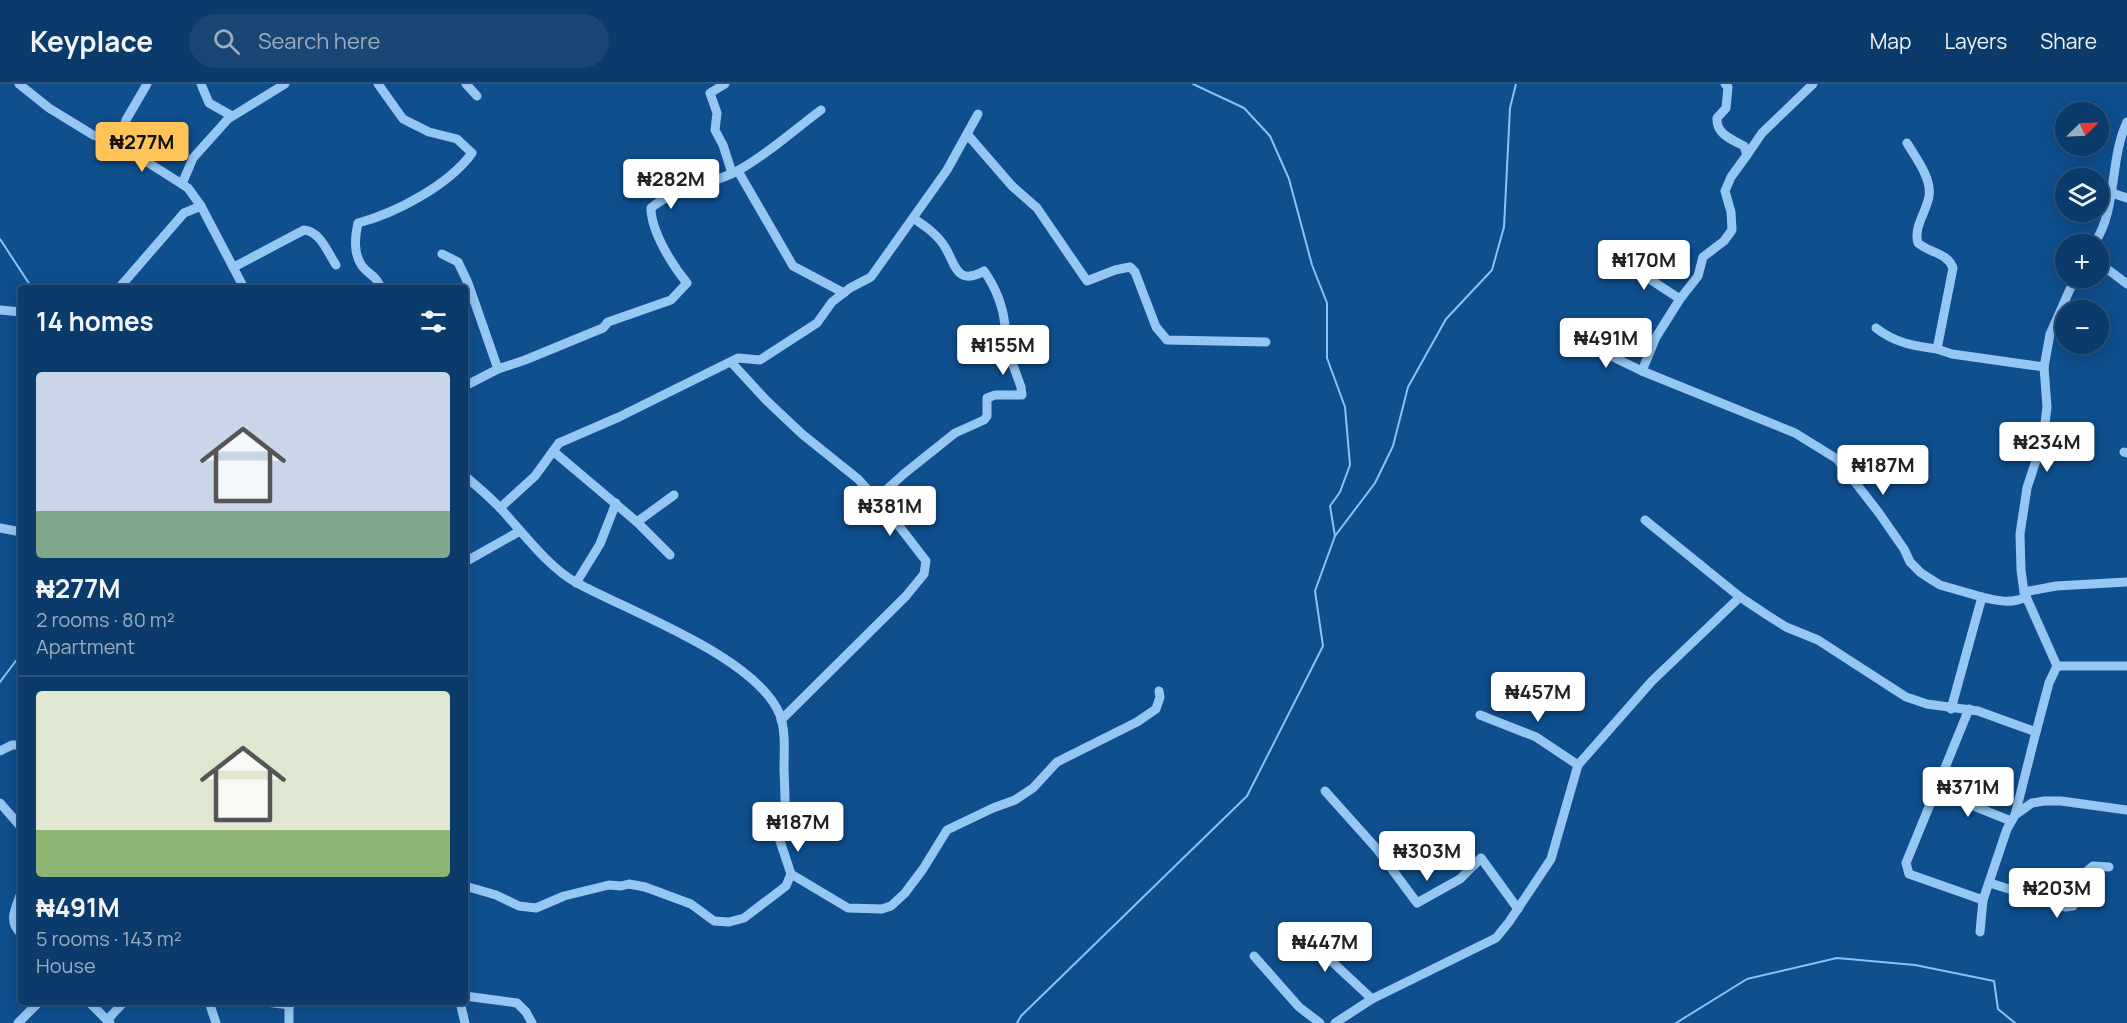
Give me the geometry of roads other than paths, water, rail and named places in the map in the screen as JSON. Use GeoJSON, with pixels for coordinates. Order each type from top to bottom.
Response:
{"type":"FeatureCollection","features":[{"type":"Feature","properties":{"kind":"street"},"geometry":{"type":"LineString","coordinates":[[19,84],[49,108],[93,135],[119,144],[182,184],[195,195],[243,285]]}},
{"type":"Feature","properties":{"kind":"street"},"geometry":{"type":"LineString","coordinates":[[119,144],[126,120],[147,84]]}},
{"type":"Feature","properties":{"kind":"street"},"geometry":{"type":"LineString","coordinates":[[201,84],[210,103],[232,116]]}},
{"type":"Feature","properties":{"kind":"street"},"geometry":{"type":"LineString","coordinates":[[182,184],[193,158],[232,116],[285,84]]}},
{"type":"Feature","properties":{"kind":"street"},"geometry":{"type":"LineString","coordinates":[[378,84],[403,119],[429,132],[457,139],[472,153],[461,167],[417,198],[377,218],[358,223],[354,241],[362,266],[376,277],[380,285]]}},
{"type":"Feature","properties":{"kind":"street"},"geometry":{"type":"LineString","coordinates":[[466,84],[477,96]]}},
{"type":"Feature","properties":{"kind":"street"},"geometry":{"type":"LineString","coordinates":[[725,84],[710,93],[717,113],[715,130],[735,172],[793,266],[844,293]]}},
{"type":"Feature","properties":{"kind":"street"},"geometry":{"type":"LineString","coordinates":[[1725,84],[1728,87],[1725,108],[1717,118],[1717,125],[1725,136],[1744,146],[1747,155]]}},
{"type":"Feature","properties":{"kind":"street"},"geometry":{"type":"LineString","coordinates":[[1642,371],[1656,337],[1698,276],[1703,257],[1724,241],[1732,230],[1731,212],[1725,191],[1731,177],[1762,134],[1813,84]]}},
{"type":"Feature","properties":{"kind":"street"},"geometry":{"type":"LineString","coordinates":[[468,384],[498,369],[603,328],[608,322],[671,300],[687,283],[677,270],[651,221],[651,208],[674,193],[735,172],[761,156],[821,110]]}},
{"type":"Feature","properties":{"kind":"street"},"geometry":{"type":"LineString","coordinates":[[500,508],[535,476],[559,443],[619,417],[738,358],[760,360],[817,323],[832,302],[871,278],[947,170],[978,114]]}},
{"type":"Feature","properties":{"kind":"street"},"geometry":{"type":"LineString","coordinates":[[2100,234],[2112,193],[2121,135],[2127,122]]}},
{"type":"Feature","properties":{"kind":"street"},"geometry":{"type":"LineString","coordinates":[[967,134],[1012,186],[1037,208],[1087,281],[1130,267],[1135,272],[1156,327],[1167,340],[1266,342]]}},
{"type":"Feature","properties":{"kind":"street"},"geometry":{"type":"LineString","coordinates":[[1906,143],[1927,178],[1929,187],[1929,196],[1917,232],[1918,243],[1943,255],[1953,268],[1937,349]]}},
{"type":"Feature","properties":{"kind":"street"},"geometry":{"type":"LineString","coordinates":[[2112,193],[2127,198]]}},
{"type":"Feature","properties":{"kind":"street"},"geometry":{"type":"LineString","coordinates":[[122,285],[184,213],[201,206]]}},
{"type":"Feature","properties":{"kind":"street"},"geometry":{"type":"LineString","coordinates":[[876,499],[955,433],[984,420],[987,416],[987,398],[995,395],[1022,395],[1022,387],[1000,332],[1005,326],[1004,311],[991,281],[984,271],[975,277],[969,277],[957,271],[944,247],[931,230],[913,218]]}},
{"type":"Feature","properties":{"kind":"street"},"geometry":{"type":"LineString","coordinates":[[234,267],[304,230],[311,230],[319,237],[336,265]]}},
{"type":"Feature","properties":{"kind":"street"},"geometry":{"type":"LineString","coordinates":[[442,254],[458,262],[468,283],[498,369]]}},
{"type":"Feature","properties":{"kind":"street"},"geometry":{"type":"LineString","coordinates":[[1622,261],[1680,299]]}},
{"type":"Feature","properties":{"kind":"street"},"geometry":{"type":"LineString","coordinates":[[2109,270],[2127,284]]}},
{"type":"Feature","properties":{"kind":"street"},"geometry":{"type":"LineString","coordinates":[[1980,932],[1983,900],[2013,818],[2049,683],[2057,666],[2025,594],[2021,570],[2020,534],[2027,488],[2043,439],[2047,407],[2044,367],[2050,334],[2071,288]]}},
{"type":"Feature","properties":{"kind":"street"},"geometry":{"type":"LineString","coordinates":[[0,310],[18,312]]}},
{"type":"Feature","properties":{"kind":"street"},"geometry":{"type":"LineString","coordinates":[[1876,328],[1889,338],[1909,345],[1937,349],[1952,354],[2044,367]]}},
{"type":"Feature","properties":{"kind":"street"},"geometry":{"type":"LineString","coordinates":[[1582,342],[1642,371],[1796,433],[1837,459],[1879,513],[1904,549],[1910,562],[1921,573],[1940,585],[1995,601],[2012,601],[2025,594],[2056,586],[2127,582]]}},
{"type":"Feature","properties":{"kind":"street"},"geometry":{"type":"LineString","coordinates":[[731,362],[802,434],[858,479],[926,561],[924,574],[906,596],[781,720]]}},
{"type":"Feature","properties":{"kind":"street"},"geometry":{"type":"LineString","coordinates":[[553,451],[638,522],[670,555]]}},
{"type":"Feature","properties":{"kind":"street"},"geometry":{"type":"LineString","coordinates":[[468,479],[500,508],[550,562],[576,583],[602,597],[678,630],[741,670],[773,703],[784,731],[786,829],[779,838],[791,874],[848,909],[882,909],[891,906],[905,893],[923,869],[947,830],[1015,800],[1033,788],[1057,762],[1137,722],[1156,709],[1160,697],[1159,691]]}},
{"type":"Feature","properties":{"kind":"street"},"geometry":{"type":"LineString","coordinates":[[638,522],[674,495]]}},
{"type":"Feature","properties":{"kind":"street"},"geometry":{"type":"LineString","coordinates":[[576,583],[600,544],[616,503]]}},
{"type":"Feature","properties":{"kind":"street"},"geometry":{"type":"LineString","coordinates":[[1645,520],[1740,597],[1786,627],[1818,640],[1906,697],[1951,709],[1969,709],[2036,732]]}},
{"type":"Feature","properties":{"kind":"street"},"geometry":{"type":"LineString","coordinates":[[0,528],[18,531]]}},
{"type":"Feature","properties":{"kind":"street"},"geometry":{"type":"LineString","coordinates":[[468,560],[520,531]]}},
{"type":"Feature","properties":{"kind":"street"},"geometry":{"type":"LineString","coordinates":[[1335,1023],[1372,999],[1496,938],[1551,859],[1578,765],[1652,681],[1740,597]]}},
{"type":"Feature","properties":{"kind":"street"},"geometry":{"type":"LineString","coordinates":[[1951,709],[1982,597]]}},
{"type":"Feature","properties":{"kind":"street"},"geometry":{"type":"LineString","coordinates":[[2057,666],[2127,666]]}},
{"type":"Feature","properties":{"kind":"street"},"geometry":{"type":"LineString","coordinates":[[1969,709],[1906,863],[1909,874],[1983,900]]}},
{"type":"Feature","properties":{"kind":"street"},"geometry":{"type":"LineString","coordinates":[[1480,715],[1536,737],[1578,765]]}},
{"type":"Feature","properties":{"kind":"street"},"geometry":{"type":"LineString","coordinates":[[0,752],[12,745],[18,746]]}},
{"type":"Feature","properties":{"kind":"street"},"geometry":{"type":"LineString","coordinates":[[1325,790],[1377,849],[1417,903],[1460,879],[1481,858],[1518,909]]}},
{"type":"Feature","properties":{"kind":"street"},"geometry":{"type":"LineString","coordinates":[[1934,790],[2013,818]]}},
{"type":"Feature","properties":{"kind":"street"},"geometry":{"type":"LineString","coordinates":[[2013,818],[2032,803],[2044,801],[2061,801],[2127,810]]}},
{"type":"Feature","properties":{"kind":"street"},"geometry":{"type":"LineString","coordinates":[[0,803],[18,824]]}},
{"type":"Feature","properties":{"kind":"street"},"geometry":{"type":"LineString","coordinates":[[1990,883],[2065,907],[2073,906],[2087,871],[2093,866],[2109,867]]}},
{"type":"Feature","properties":{"kind":"street"},"geometry":{"type":"LineString","coordinates":[[468,887],[496,895],[519,906],[536,908],[564,896],[609,885],[629,884],[645,887],[691,904],[714,921],[729,922],[744,918],[786,886],[791,874]]}},
{"type":"Feature","properties":{"kind":"street"},"geometry":{"type":"LineString","coordinates":[[18,901],[13,915],[14,925],[18,930]]}},
{"type":"Feature","properties":{"kind":"street"},"geometry":{"type":"LineString","coordinates":[[1296,928],[1372,999]]}},
{"type":"Feature","properties":{"kind":"street"},"geometry":{"type":"LineString","coordinates":[[1254,956],[1299,1007],[1320,1023]]}},
{"type":"Feature","properties":{"kind":"street"},"geometry":{"type":"LineString","coordinates":[[468,996],[517,1003],[532,1023]]}},
{"type":"Feature","properties":{"kind":"street"},"geometry":{"type":"LineString","coordinates":[[18,1023],[36,1005]]}},
{"type":"Feature","properties":{"kind":"street"},"geometry":{"type":"LineString","coordinates":[[93,1005],[109,1021],[121,1005]]}},
{"type":"Feature","properties":{"kind":"street"},"geometry":{"type":"LineString","coordinates":[[210,1005],[216,1023]]}},
{"type":"Feature","properties":{"kind":"street"},"geometry":{"type":"LineString","coordinates":[[289,1023],[290,1005]]}},
{"type":"Feature","properties":{"kind":"street"},"geometry":{"type":"LineString","coordinates":[[461,1005],[465,1023]]}},
{"type":"Feature","properties":{"kind":"waterway"},"geometry":{"type":"LineString","coordinates":[[1193,84],[1244,108],[1270,136],[1289,179],[1312,265],[1327,303],[1327,358],[1345,407],[1350,465],[1340,492],[1330,506],[1335,536]]}},
{"type":"Feature","properties":{"kind":"waterway"},"geometry":{"type":"LineString","coordinates":[[1017,1023],[1021,1016],[1247,796],[1323,646],[1315,591],[1335,536],[1375,483],[1393,446],[1408,387],[1446,319],[1492,270],[1504,227],[1510,108],[1516,84]]}},
{"type":"Feature","properties":{"kind":"waterway"},"geometry":{"type":"LineString","coordinates":[[0,239],[30,285]]}},
{"type":"Feature","properties":{"kind":"waterway"},"geometry":{"type":"LineString","coordinates":[[0,682],[18,658]]}},
{"type":"Feature","properties":{"kind":"waterway"},"geometry":{"type":"LineString","coordinates":[[1676,1023],[1747,979],[1837,958],[1915,965],[1994,981],[1998,1009],[2015,1023]]}}]}
